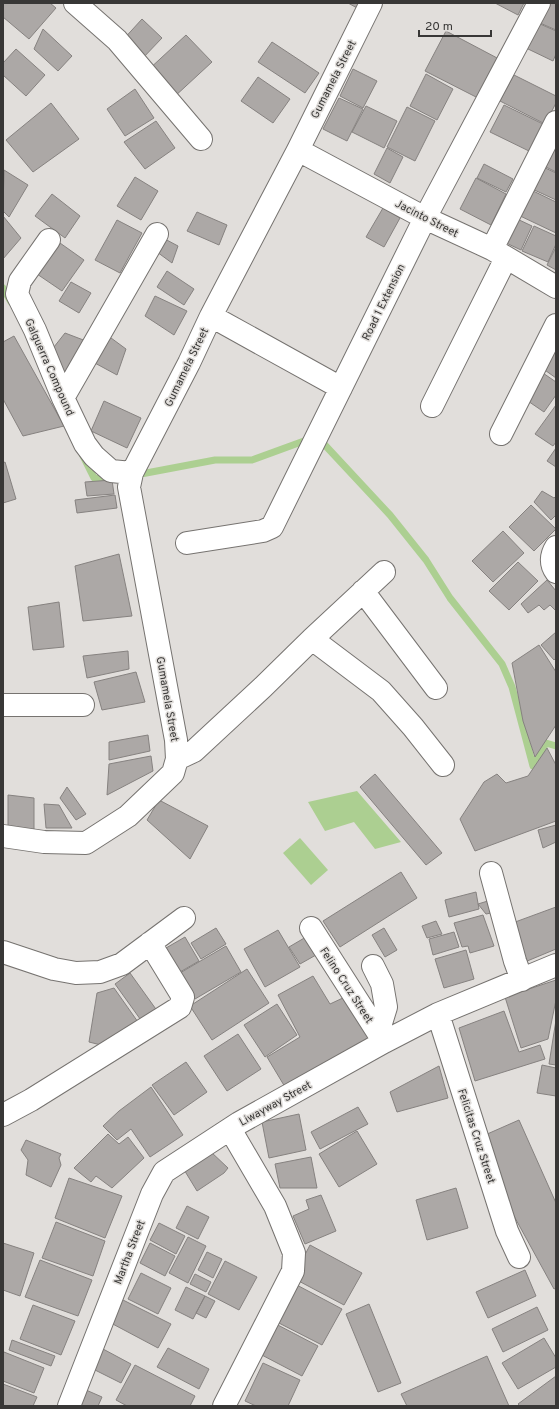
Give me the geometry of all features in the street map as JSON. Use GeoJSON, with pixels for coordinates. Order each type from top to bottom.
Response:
{"type":"FeatureCollection","features":[{"type":"Feature","properties":{"kind":"street"},"geometry":{"type":"LineString","coordinates":[[75,3],[117,40],[201,139]]}},
{"type":"Feature","properties":{"kind":"street","name":"Gumamela Street"},"geometry":{"type":"LineString","coordinates":[[177,759],[176,740],[129,487],[132,473],[189,363],[211,316],[298,150],[371,3]]}},
{"type":"Feature","properties":{"kind":"street","name":"Road 1 Extension"},"geometry":{"type":"LineString","coordinates":[[187,542],[263,531],[272,527],[425,218],[539,3]]}},
{"type":"Feature","properties":{"kind":"street"},"geometry":{"type":"LineString","coordinates":[[432,406],[556,122]]}},
{"type":"Feature","properties":{"kind":"street","name":"Jacinto Street"},"geometry":{"type":"LineString","coordinates":[[298,150],[425,218],[499,254],[556,287]]}},
{"type":"Feature","properties":{"kind":"street"},"geometry":{"type":"LineString","coordinates":[[63,398],[157,234]]}},
{"type":"Feature","properties":{"kind":"street","name":"Galguerra Compound"},"geometry":{"type":"LineString","coordinates":[[49,240],[20,281],[17,294],[35,330],[63,398],[85,444],[94,456],[111,471],[132,473]]}},
{"type":"Feature","properties":{"kind":"street"},"geometry":{"type":"LineString","coordinates":[[211,316],[341,388]]}},
{"type":"Feature","properties":{"kind":"street"},"geometry":{"type":"LineString","coordinates":[[501,434],[556,325]]}},
{"type":"Feature","properties":{"kind":"street"},"geometry":{"type":"LineString","coordinates":[[556,547],[552,554],[552,560],[553,568],[556,572]]}},
{"type":"Feature","properties":{"kind":"street"},"geometry":{"type":"LineString","coordinates":[[3,836],[44,842],[86,842],[128,816],[173,774],[177,759],[194,751],[384,572]]}},
{"type":"Feature","properties":{"kind":"street"},"geometry":{"type":"LineString","coordinates":[[363,591],[436,688]]}},
{"type":"Feature","properties":{"kind":"street"},"geometry":{"type":"LineString","coordinates":[[312,639],[381,691],[413,727],[443,765]]}},
{"type":"Feature","properties":{"kind":"street"},"geometry":{"type":"LineString","coordinates":[[3,705],[83,705]]}},
{"type":"Feature","properties":{"kind":"street"},"geometry":{"type":"LineString","coordinates":[[491,873],[522,980]]}},
{"type":"Feature","properties":{"kind":"street"},"geometry":{"type":"LineString","coordinates":[[3,952],[54,969],[76,973],[100,972],[122,964],[184,918]]}},
{"type":"Feature","properties":{"kind":"street","name":"Felino Cruz Street"},"geometry":{"type":"LineString","coordinates":[[311,928],[381,1038]]}},
{"type":"Feature","properties":{"kind":"street"},"geometry":{"type":"LineString","coordinates":[[3,1115],[31,1100],[180,1007],[183,997],[150,943]]}},
{"type":"Feature","properties":{"kind":"street","name":"Liwayway Street"},"geometry":{"type":"LineString","coordinates":[[224,1406],[293,1271],[294,1252],[275,1206],[230,1129],[381,1038],[556,965]]}},
{"type":"Feature","properties":{"kind":"street"},"geometry":{"type":"LineString","coordinates":[[373,966],[382,984],[386,1007],[381,1038]]}},
{"type":"Feature","properties":{"kind":"street","name":"Felicitas Cruz Street"},"geometry":{"type":"LineString","coordinates":[[438,1014],[507,1231],[519,1257]]}},
{"type":"Feature","properties":{"kind":"street","name":"Martha Street"},"geometry":{"type":"LineString","coordinates":[[69,1406],[152,1194],[164,1172],[230,1129]]}},
{"type":"Feature","properties":{"kind":"shaded area"},"geometry":{"type":"Polygon","coordinates":[[[357,791],[401,842],[375,849],[354,822],[325,831],[308,802],[357,791]]]}},
{"type":"Feature","properties":{"kind":"shaded area"},"geometry":{"type":"Polygon","coordinates":[[[300,838],[328,870],[311,885],[283,853],[300,838]]]}},
{"type":"Feature","properties":{"kind":"building"},"geometry":{"type":"Polygon","coordinates":[[[3,3],[50,3],[56,8],[29,39],[3,17],[3,3]]]}},
{"type":"Feature","properties":{"kind":"building"},"geometry":{"type":"Polygon","coordinates":[[[348,3],[362,3],[359,9],[348,3]]]}},
{"type":"Feature","properties":{"kind":"building"},"geometry":{"type":"Polygon","coordinates":[[[495,3],[524,3],[518,15],[495,3]]]}},
{"type":"Feature","properties":{"kind":"building"},"geometry":{"type":"Polygon","coordinates":[[[549,3],[556,3],[556,30],[540,23],[549,3]]]}},
{"type":"Feature","properties":{"kind":"building"},"geometry":{"type":"Polygon","coordinates":[[[142,19],[162,38],[141,60],[121,42],[142,19]]]}},
{"type":"Feature","properties":{"kind":"building"},"geometry":{"type":"Polygon","coordinates":[[[538,23],[556,31],[556,54],[553,61],[526,48],[538,23]]]}},
{"type":"Feature","properties":{"kind":"building"},"geometry":{"type":"Polygon","coordinates":[[[43,29],[72,56],[58,71],[34,49],[43,29]]]}},
{"type":"Feature","properties":{"kind":"building"},"geometry":{"type":"Polygon","coordinates":[[[446,31],[499,59],[478,98],[425,71],[446,31]]]}},
{"type":"Feature","properties":{"kind":"building"},"geometry":{"type":"Polygon","coordinates":[[[186,35],[212,62],[173,98],[147,71],[186,35]]]}},
{"type":"Feature","properties":{"kind":"building"},"geometry":{"type":"Polygon","coordinates":[[[272,42],[319,73],[305,93],[258,62],[272,42]]]}},
{"type":"Feature","properties":{"kind":"building"},"geometry":{"type":"Polygon","coordinates":[[[16,49],[45,75],[26,96],[3,75],[3,63],[16,49]]]}},
{"type":"Feature","properties":{"kind":"building"},"geometry":{"type":"Polygon","coordinates":[[[353,69],[377,81],[363,108],[340,96],[353,69]]]}},
{"type":"Feature","properties":{"kind":"building"},"geometry":{"type":"Polygon","coordinates":[[[426,74],[453,89],[437,120],[410,106],[426,74]]]}},
{"type":"Feature","properties":{"kind":"building"},"geometry":{"type":"Polygon","coordinates":[[[514,75],[556,96],[556,103],[545,124],[500,101],[514,75]]]}},
{"type":"Feature","properties":{"kind":"building"},"geometry":{"type":"Polygon","coordinates":[[[258,77],[290,99],[273,123],[241,101],[258,77]]]}},
{"type":"Feature","properties":{"kind":"building"},"geometry":{"type":"Polygon","coordinates":[[[135,89],[154,118],[125,136],[107,109],[135,89]]]}},
{"type":"Feature","properties":{"kind":"building"},"geometry":{"type":"Polygon","coordinates":[[[339,98],[363,109],[347,141],[323,129],[339,98]]]}},
{"type":"Feature","properties":{"kind":"building"},"geometry":{"type":"Polygon","coordinates":[[[51,103],[79,139],[33,172],[6,140],[51,103]]]}},
{"type":"Feature","properties":{"kind":"building"},"geometry":{"type":"Polygon","coordinates":[[[504,105],[545,125],[531,152],[490,132],[504,105]]]}},
{"type":"Feature","properties":{"kind":"building"},"geometry":{"type":"Polygon","coordinates":[[[366,106],[397,121],[384,148],[352,132],[366,106]]]}},
{"type":"Feature","properties":{"kind":"building"},"geometry":{"type":"Polygon","coordinates":[[[407,107],[435,121],[415,161],[387,147],[407,107]]]}},
{"type":"Feature","properties":{"kind":"building"},"geometry":{"type":"Polygon","coordinates":[[[156,121],[175,148],[145,169],[124,142],[156,121]]]}},
{"type":"Feature","properties":{"kind":"building"},"geometry":{"type":"Polygon","coordinates":[[[556,137],[556,172],[542,165],[556,137]]]}},
{"type":"Feature","properties":{"kind":"building"},"geometry":{"type":"Polygon","coordinates":[[[387,148],[403,157],[390,183],[374,174],[387,148]]]}},
{"type":"Feature","properties":{"kind":"building"},"geometry":{"type":"Polygon","coordinates":[[[484,164],[513,179],[506,192],[477,178],[484,164]]]}},
{"type":"Feature","properties":{"kind":"building"},"geometry":{"type":"Polygon","coordinates":[[[541,166],[556,173],[556,200],[530,188],[541,166]]]}},
{"type":"Feature","properties":{"kind":"building"},"geometry":{"type":"Polygon","coordinates":[[[4,170],[28,185],[9,217],[3,211],[4,170]]]}},
{"type":"Feature","properties":{"kind":"building"},"geometry":{"type":"Polygon","coordinates":[[[135,177],[158,191],[141,220],[117,206],[135,177]]]}},
{"type":"Feature","properties":{"kind":"building"},"geometry":{"type":"Polygon","coordinates":[[[476,178],[506,194],[491,225],[460,209],[476,178]]]}},
{"type":"Feature","properties":{"kind":"building"},"geometry":{"type":"Polygon","coordinates":[[[529,189],[556,202],[556,233],[516,214],[529,189]]]}},
{"type":"Feature","properties":{"kind":"building"},"geometry":{"type":"Polygon","coordinates":[[[52,194],[80,216],[65,238],[35,216],[52,194]]]}},
{"type":"Feature","properties":{"kind":"building"},"geometry":{"type":"Polygon","coordinates":[[[383,208],[400,218],[384,247],[366,237],[383,208]]]}},
{"type":"Feature","properties":{"kind":"building"},"geometry":{"type":"Polygon","coordinates":[[[197,212],[227,225],[219,245],[187,231],[197,212]]]}},
{"type":"Feature","properties":{"kind":"building"},"geometry":{"type":"Polygon","coordinates":[[[3,216],[21,238],[3,259],[3,216]]]}},
{"type":"Feature","properties":{"kind":"building"},"geometry":{"type":"Polygon","coordinates":[[[515,218],[532,226],[521,250],[504,242],[515,218]]]}},
{"type":"Feature","properties":{"kind":"building"},"geometry":{"type":"Polygon","coordinates":[[[117,220],[142,233],[120,273],[95,260],[117,220]]]}},
{"type":"Feature","properties":{"kind":"building"},"geometry":{"type":"Polygon","coordinates":[[[534,226],[556,236],[556,244],[548,262],[522,251],[534,226]]]}},
{"type":"Feature","properties":{"kind":"building"},"geometry":{"type":"Polygon","coordinates":[[[163,238],[178,246],[172,263],[157,252],[163,238]]]}},
{"type":"Feature","properties":{"kind":"building"},"geometry":{"type":"Polygon","coordinates":[[[60,243],[84,260],[62,291],[37,274],[60,243]]]}},
{"type":"Feature","properties":{"kind":"building"},"geometry":{"type":"Polygon","coordinates":[[[556,247],[556,270],[547,265],[556,247]]]}},
{"type":"Feature","properties":{"kind":"building"},"geometry":{"type":"Polygon","coordinates":[[[167,271],[194,289],[184,305],[157,287],[167,271]]]}},
{"type":"Feature","properties":{"kind":"building"},"geometry":{"type":"Polygon","coordinates":[[[71,282],[91,293],[79,313],[59,301],[71,282]]]}},
{"type":"Feature","properties":{"kind":"building"},"geometry":{"type":"Polygon","coordinates":[[[155,296],[187,311],[174,335],[145,316],[155,296]]]}},
{"type":"Feature","properties":{"kind":"building"},"geometry":{"type":"Polygon","coordinates":[[[65,333],[86,341],[63,375],[50,352],[65,333]]]}},
{"type":"Feature","properties":{"kind":"building"},"geometry":{"type":"Polygon","coordinates":[[[107,335],[126,349],[117,375],[93,362],[107,335]]]}},
{"type":"Feature","properties":{"kind":"building"},"geometry":{"type":"Polygon","coordinates":[[[14,336],[64,426],[23,436],[3,399],[3,342],[14,336]]]}},
{"type":"Feature","properties":{"kind":"building"},"geometry":{"type":"Polygon","coordinates":[[[553,352],[556,354],[556,378],[542,368],[553,352]]]}},
{"type":"Feature","properties":{"kind":"building"},"geometry":{"type":"Polygon","coordinates":[[[540,371],[556,382],[556,395],[544,412],[522,397],[540,371]]]}},
{"type":"Feature","properties":{"kind":"building"},"geometry":{"type":"Polygon","coordinates":[[[104,401],[141,418],[127,448],[91,431],[104,401]]]}},
{"type":"Feature","properties":{"kind":"building"},"geometry":{"type":"Polygon","coordinates":[[[556,405],[556,442],[553,446],[535,434],[556,405]]]}},
{"type":"Feature","properties":{"kind":"building"},"geometry":{"type":"Polygon","coordinates":[[[556,448],[556,467],[547,461],[556,448]]]}},
{"type":"Feature","properties":{"kind":"building"},"geometry":{"type":"Polygon","coordinates":[[[5,462],[16,499],[3,503],[3,463],[5,462]]]}},
{"type":"Feature","properties":{"kind":"building"},"geometry":{"type":"Polygon","coordinates":[[[112,480],[114,494],[87,496],[85,482],[112,480]]]}},
{"type":"Feature","properties":{"kind":"building"},"geometry":{"type":"Polygon","coordinates":[[[542,491],[554,498],[556,496],[556,515],[551,520],[534,502],[542,491]]]}},
{"type":"Feature","properties":{"kind":"building"},"geometry":{"type":"Polygon","coordinates":[[[115,495],[117,508],[77,513],[75,500],[115,495]]]}},
{"type":"Feature","properties":{"kind":"building"},"geometry":{"type":"Polygon","coordinates":[[[531,505],[556,529],[534,551],[509,527],[531,505]]]}},
{"type":"Feature","properties":{"kind":"building"},"geometry":{"type":"Polygon","coordinates":[[[503,531],[524,553],[493,582],[472,561],[503,531]]]}},
{"type":"Feature","properties":{"kind":"building"},"geometry":{"type":"Polygon","coordinates":[[[119,554],[132,616],[83,621],[75,566],[119,554]]]}},
{"type":"Feature","properties":{"kind":"building"},"geometry":{"type":"Polygon","coordinates":[[[518,562],[538,581],[509,610],[489,591],[518,562]]]}},
{"type":"Feature","properties":{"kind":"building"},"geometry":{"type":"Polygon","coordinates":[[[547,580],[556,591],[556,611],[550,605],[544,610],[539,605],[528,613],[521,604],[547,580]]]}},
{"type":"Feature","properties":{"kind":"building"},"geometry":{"type":"Polygon","coordinates":[[[59,602],[64,647],[33,650],[28,607],[59,602]]]}},
{"type":"Feature","properties":{"kind":"building"},"geometry":{"type":"Polygon","coordinates":[[[556,632],[556,658],[554,660],[541,645],[556,632]]]}},
{"type":"Feature","properties":{"kind":"building"},"geometry":{"type":"Polygon","coordinates":[[[539,645],[556,672],[556,725],[535,757],[523,721],[512,663],[539,645]]]}},
{"type":"Feature","properties":{"kind":"building"},"geometry":{"type":"Polygon","coordinates":[[[128,651],[129,669],[87,678],[83,656],[128,651]]]}},
{"type":"Feature","properties":{"kind":"building"},"geometry":{"type":"Polygon","coordinates":[[[136,672],[145,702],[102,710],[94,682],[136,672]]]}},
{"type":"Feature","properties":{"kind":"building"},"geometry":{"type":"Polygon","coordinates":[[[148,735],[150,751],[109,760],[109,742],[148,735]]]}},
{"type":"Feature","properties":{"kind":"building"},"geometry":{"type":"Polygon","coordinates":[[[547,748],[556,765],[556,821],[475,851],[460,819],[484,782],[497,774],[506,783],[528,776],[547,748]]]}},
{"type":"Feature","properties":{"kind":"building"},"geometry":{"type":"Polygon","coordinates":[[[151,756],[153,771],[107,795],[109,764],[151,756]]]}},
{"type":"Feature","properties":{"kind":"building"},"geometry":{"type":"Polygon","coordinates":[[[375,774],[442,853],[426,865],[360,787],[375,774]]]}},
{"type":"Feature","properties":{"kind":"building"},"geometry":{"type":"Polygon","coordinates":[[[67,787],[86,814],[76,820],[60,798],[67,787]]]}},
{"type":"Feature","properties":{"kind":"building"},"geometry":{"type":"Polygon","coordinates":[[[8,795],[34,798],[34,830],[8,827],[8,795]]]}},
{"type":"Feature","properties":{"kind":"building"},"geometry":{"type":"Polygon","coordinates":[[[159,800],[208,826],[190,859],[147,820],[159,800]]]}},
{"type":"Feature","properties":{"kind":"building"},"geometry":{"type":"Polygon","coordinates":[[[44,804],[59,805],[72,828],[46,828],[44,804]]]}},
{"type":"Feature","properties":{"kind":"building"},"geometry":{"type":"Polygon","coordinates":[[[556,825],[556,842],[543,848],[538,830],[556,825]]]}},
{"type":"Feature","properties":{"kind":"building"},"geometry":{"type":"Polygon","coordinates":[[[401,872],[417,898],[340,947],[323,921],[401,872]]]}},
{"type":"Feature","properties":{"kind":"building"},"geometry":{"type":"Polygon","coordinates":[[[476,892],[479,909],[449,917],[445,900],[476,892]]]}},
{"type":"Feature","properties":{"kind":"building"},"geometry":{"type":"Polygon","coordinates":[[[491,900],[491,913],[486,914],[478,904],[491,900]]]}},
{"type":"Feature","properties":{"kind":"building"},"geometry":{"type":"Polygon","coordinates":[[[556,907],[556,949],[520,964],[507,925],[556,907]]]}},
{"type":"Feature","properties":{"kind":"building"},"geometry":{"type":"Polygon","coordinates":[[[483,915],[494,946],[470,953],[468,946],[462,947],[454,923],[483,915]]]}},
{"type":"Feature","properties":{"kind":"building"},"geometry":{"type":"Polygon","coordinates":[[[436,921],[442,934],[427,938],[422,926],[436,921]]]}},
{"type":"Feature","properties":{"kind":"building"},"geometry":{"type":"Polygon","coordinates":[[[216,928],[226,944],[201,959],[191,943],[216,928]]]}},
{"type":"Feature","properties":{"kind":"building"},"geometry":{"type":"Polygon","coordinates":[[[384,928],[397,950],[385,957],[372,935],[384,928]]]}},
{"type":"Feature","properties":{"kind":"building"},"geometry":{"type":"Polygon","coordinates":[[[278,930],[300,967],[265,987],[244,949],[278,930]]]}},
{"type":"Feature","properties":{"kind":"building"},"geometry":{"type":"Polygon","coordinates":[[[454,932],[459,947],[433,955],[429,939],[454,932]]]}},
{"type":"Feature","properties":{"kind":"building"},"geometry":{"type":"Polygon","coordinates":[[[185,937],[199,961],[180,972],[166,948],[185,937]]]}},
{"type":"Feature","properties":{"kind":"building"},"geometry":{"type":"Polygon","coordinates":[[[306,937],[316,955],[300,964],[289,947],[306,937]]]}},
{"type":"Feature","properties":{"kind":"building"},"geometry":{"type":"Polygon","coordinates":[[[226,946],[241,972],[195,999],[180,973],[226,946]]]}},
{"type":"Feature","properties":{"kind":"building"},"geometry":{"type":"Polygon","coordinates":[[[466,950],[474,979],[444,988],[435,959],[466,950]]]}},
{"type":"Feature","properties":{"kind":"building"},"geometry":{"type":"Polygon","coordinates":[[[247,969],[269,1003],[212,1040],[190,1006],[247,969]]]}},
{"type":"Feature","properties":{"kind":"building"},"geometry":{"type":"Polygon","coordinates":[[[130,973],[158,1012],[143,1023],[115,984],[130,973]]]}},
{"type":"Feature","properties":{"kind":"building"},"geometry":{"type":"Polygon","coordinates":[[[313,976],[330,1004],[345,997],[370,1039],[285,1087],[267,1057],[300,1037],[278,995],[313,976]]]}},
{"type":"Feature","properties":{"kind":"building"},"geometry":{"type":"Polygon","coordinates":[[[556,980],[556,1000],[548,1039],[521,1048],[505,997],[556,980]]]}},
{"type":"Feature","properties":{"kind":"building"},"geometry":{"type":"Polygon","coordinates":[[[114,988],[138,1022],[105,1046],[89,1042],[97,993],[114,988]]]}},
{"type":"Feature","properties":{"kind":"building"},"geometry":{"type":"Polygon","coordinates":[[[277,1004],[297,1035],[265,1057],[244,1025],[277,1004]]]}},
{"type":"Feature","properties":{"kind":"building"},"geometry":{"type":"Polygon","coordinates":[[[504,1011],[519,1052],[540,1045],[545,1059],[475,1081],[459,1028],[504,1011]]]}},
{"type":"Feature","properties":{"kind":"building"},"geometry":{"type":"Polygon","coordinates":[[[556,1020],[556,1065],[549,1064],[556,1020]]]}},
{"type":"Feature","properties":{"kind":"building"},"geometry":{"type":"Polygon","coordinates":[[[238,1034],[261,1069],[227,1091],[204,1056],[238,1034]]]}},
{"type":"Feature","properties":{"kind":"building"},"geometry":{"type":"Polygon","coordinates":[[[186,1062],[207,1092],[174,1115],[152,1085],[186,1062]]]}},
{"type":"Feature","properties":{"kind":"building"},"geometry":{"type":"Polygon","coordinates":[[[542,1065],[556,1068],[556,1096],[537,1093],[542,1065]]]}},
{"type":"Feature","properties":{"kind":"building"},"geometry":{"type":"Polygon","coordinates":[[[439,1066],[448,1098],[397,1112],[390,1092],[439,1066]]]}},
{"type":"Feature","properties":{"kind":"building"},"geometry":{"type":"Polygon","coordinates":[[[151,1087],[183,1135],[150,1157],[131,1129],[117,1140],[103,1126],[119,1111],[151,1087]]]}},
{"type":"Feature","properties":{"kind":"building"},"geometry":{"type":"Polygon","coordinates":[[[358,1107],[368,1124],[320,1149],[311,1132],[358,1107]]]}},
{"type":"Feature","properties":{"kind":"building"},"geometry":{"type":"Polygon","coordinates":[[[299,1114],[306,1150],[269,1158],[262,1122],[299,1114]]]}},
{"type":"Feature","properties":{"kind":"building"},"geometry":{"type":"Polygon","coordinates":[[[519,1120],[556,1203],[556,1288],[554,1289],[514,1216],[485,1135],[519,1120]]]}},
{"type":"Feature","properties":{"kind":"building"},"geometry":{"type":"Polygon","coordinates":[[[357,1131],[377,1164],[339,1187],[319,1154],[357,1131]]]}},
{"type":"Feature","properties":{"kind":"building"},"geometry":{"type":"Polygon","coordinates":[[[108,1134],[119,1144],[128,1137],[144,1158],[112,1188],[96,1176],[91,1182],[74,1168],[108,1134]]]}},
{"type":"Feature","properties":{"kind":"building"},"geometry":{"type":"Polygon","coordinates":[[[26,1140],[61,1154],[59,1158],[61,1165],[51,1187],[26,1175],[28,1160],[21,1150],[26,1140]]]}},
{"type":"Feature","properties":{"kind":"building"},"geometry":{"type":"Polygon","coordinates":[[[210,1151],[228,1168],[224,1173],[197,1191],[183,1168],[210,1151]]]}},
{"type":"Feature","properties":{"kind":"building"},"geometry":{"type":"Polygon","coordinates":[[[311,1157],[317,1188],[280,1188],[275,1164],[311,1157]]]}},
{"type":"Feature","properties":{"kind":"building"},"geometry":{"type":"Polygon","coordinates":[[[69,1178],[122,1196],[105,1238],[55,1218],[69,1178]]]}},
{"type":"Feature","properties":{"kind":"building"},"geometry":{"type":"Polygon","coordinates":[[[456,1188],[468,1228],[427,1240],[416,1200],[456,1188]]]}},
{"type":"Feature","properties":{"kind":"building"},"geometry":{"type":"Polygon","coordinates":[[[321,1195],[336,1231],[305,1244],[293,1216],[309,1209],[306,1200],[321,1195]]]}},
{"type":"Feature","properties":{"kind":"building"},"geometry":{"type":"Polygon","coordinates":[[[187,1206],[209,1217],[198,1239],[176,1228],[187,1206]]]}},
{"type":"Feature","properties":{"kind":"building"},"geometry":{"type":"Polygon","coordinates":[[[56,1222],[105,1241],[93,1276],[42,1258],[56,1222]]]}},
{"type":"Feature","properties":{"kind":"building"},"geometry":{"type":"Polygon","coordinates":[[[159,1223],[185,1236],[176,1254],[150,1240],[159,1223]]]}},
{"type":"Feature","properties":{"kind":"building"},"geometry":{"type":"Polygon","coordinates":[[[188,1237],[206,1246],[188,1283],[169,1273],[188,1237]]]}},
{"type":"Feature","properties":{"kind":"building"},"geometry":{"type":"Polygon","coordinates":[[[3,1243],[34,1253],[20,1296],[3,1290],[3,1243]]]}},
{"type":"Feature","properties":{"kind":"building"},"geometry":{"type":"Polygon","coordinates":[[[150,1243],[175,1256],[165,1276],[140,1263],[150,1243]]]}},
{"type":"Feature","properties":{"kind":"building"},"geometry":{"type":"Polygon","coordinates":[[[310,1245],[362,1273],[344,1305],[293,1278],[310,1245]]]}},
{"type":"Feature","properties":{"kind":"building"},"geometry":{"type":"Polygon","coordinates":[[[207,1252],[222,1259],[213,1278],[198,1270],[207,1252]]]}},
{"type":"Feature","properties":{"kind":"building"},"geometry":{"type":"Polygon","coordinates":[[[40,1260],[92,1280],[78,1316],[25,1297],[40,1260]]]}},
{"type":"Feature","properties":{"kind":"building"},"geometry":{"type":"Polygon","coordinates":[[[225,1261],[257,1277],[239,1310],[208,1294],[225,1261]]]}},
{"type":"Feature","properties":{"kind":"building"},"geometry":{"type":"Polygon","coordinates":[[[525,1270],[536,1296],[488,1318],[476,1292],[525,1270]]]}},
{"type":"Feature","properties":{"kind":"building"},"geometry":{"type":"Polygon","coordinates":[[[141,1273],[171,1288],[158,1314],[128,1299],[141,1273]]]}},
{"type":"Feature","properties":{"kind":"building"},"geometry":{"type":"Polygon","coordinates":[[[195,1274],[211,1282],[206,1292],[190,1284],[195,1274]]]}},
{"type":"Feature","properties":{"kind":"building"},"geometry":{"type":"Polygon","coordinates":[[[293,1283],[342,1309],[322,1345],[273,1320],[293,1283]]]}},
{"type":"Feature","properties":{"kind":"building"},"geometry":{"type":"Polygon","coordinates":[[[186,1287],[205,1296],[193,1319],[175,1310],[186,1287]]]}},
{"type":"Feature","properties":{"kind":"building"},"geometry":{"type":"Polygon","coordinates":[[[205,1296],[215,1301],[206,1318],[196,1313],[205,1296]]]}},
{"type":"Feature","properties":{"kind":"building"},"geometry":{"type":"Polygon","coordinates":[[[121,1299],[171,1324],[158,1348],[109,1322],[121,1299]]]}},
{"type":"Feature","properties":{"kind":"building"},"geometry":{"type":"Polygon","coordinates":[[[369,1304],[401,1383],[378,1392],[346,1314],[369,1304]]]}},
{"type":"Feature","properties":{"kind":"building"},"geometry":{"type":"Polygon","coordinates":[[[33,1305],[75,1321],[61,1355],[20,1339],[33,1305]]]}},
{"type":"Feature","properties":{"kind":"building"},"geometry":{"type":"Polygon","coordinates":[[[537,1307],[548,1330],[503,1352],[492,1329],[537,1307]]]}},
{"type":"Feature","properties":{"kind":"building"},"geometry":{"type":"Polygon","coordinates":[[[274,1323],[318,1346],[302,1376],[258,1353],[274,1323]]]}},
{"type":"Feature","properties":{"kind":"building"},"geometry":{"type":"Polygon","coordinates":[[[544,1338],[556,1358],[556,1367],[518,1389],[502,1363],[544,1338]]]}},
{"type":"Feature","properties":{"kind":"building"},"geometry":{"type":"Polygon","coordinates":[[[12,1340],[55,1356],[51,1366],[9,1350],[12,1340]]]}},
{"type":"Feature","properties":{"kind":"building"},"geometry":{"type":"Polygon","coordinates":[[[168,1348],[209,1369],[199,1389],[157,1367],[168,1348]]]}},
{"type":"Feature","properties":{"kind":"building"},"geometry":{"type":"Polygon","coordinates":[[[103,1349],[131,1364],[121,1383],[93,1369],[103,1349]]]}},
{"type":"Feature","properties":{"kind":"building"},"geometry":{"type":"Polygon","coordinates":[[[4,1352],[44,1368],[34,1393],[3,1381],[4,1352]]]}},
{"type":"Feature","properties":{"kind":"building"},"geometry":{"type":"Polygon","coordinates":[[[487,1356],[509,1406],[407,1406],[401,1394],[487,1356]]]}},
{"type":"Feature","properties":{"kind":"building"},"geometry":{"type":"Polygon","coordinates":[[[263,1363],[300,1380],[288,1406],[256,1406],[245,1401],[263,1363]]]}},
{"type":"Feature","properties":{"kind":"building"},"geometry":{"type":"Polygon","coordinates":[[[135,1365],[195,1396],[190,1406],[127,1406],[116,1400],[135,1365]]]}},
{"type":"Feature","properties":{"kind":"building"},"geometry":{"type":"Polygon","coordinates":[[[556,1376],[556,1406],[520,1406],[518,1404],[556,1376]]]}},
{"type":"Feature","properties":{"kind":"building"},"geometry":{"type":"Polygon","coordinates":[[[3,1384],[37,1397],[33,1406],[3,1406],[3,1384]]]}},
{"type":"Feature","properties":{"kind":"building"},"geometry":{"type":"Polygon","coordinates":[[[86,1390],[102,1397],[98,1406],[78,1406],[86,1390]]]}},
{"type":"Feature","properties":{"kind":"waterway"},"geometry":{"type":"LineString","coordinates":[[3,288],[11,302]]}},
{"type":"Feature","properties":{"kind":"waterway"},"geometry":{"type":"LineString","coordinates":[[141,474],[215,460],[252,460],[304,441]]}},
{"type":"Feature","properties":{"kind":"waterway"},"geometry":{"type":"LineString","coordinates":[[323,443],[390,515],[426,560],[450,598],[502,664],[512,687],[533,766],[546,743],[556,746]]}},
{"type":"Feature","properties":{"kind":"waterway"},"geometry":{"type":"LineString","coordinates":[[83,456],[94,478],[113,478]]}}]}
